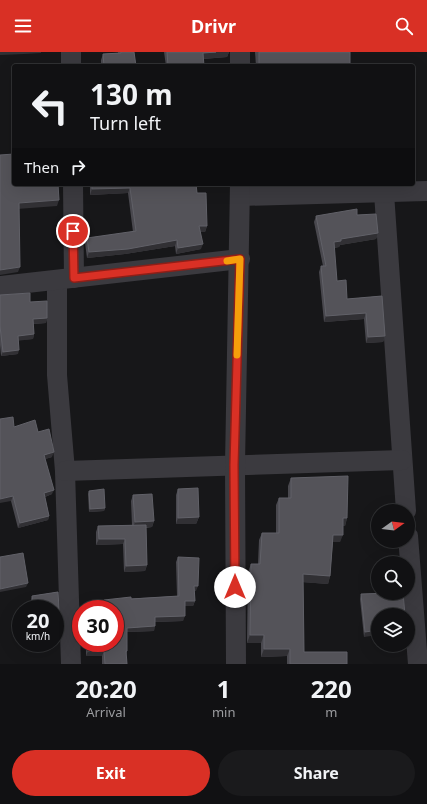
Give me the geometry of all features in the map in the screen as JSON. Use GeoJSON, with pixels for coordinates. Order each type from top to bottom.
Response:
{"type":"FeatureCollection","features":[{"type":"Feature","properties":{"kind":"street"},"geometry":{"type":"LineString","coordinates":[[71,52],[71,64]]}},
{"type":"Feature","properties":{"kind":"street"},"geometry":{"type":"LineString","coordinates":[[240,52],[240,64]]}},
{"type":"Feature","properties":{"kind":"street"},"geometry":{"type":"LineString","coordinates":[[71,664],[65,471],[57,375],[73,186]]}},
{"type":"Feature","properties":{"kind":"street"},"geometry":{"type":"LineString","coordinates":[[236,664],[234,465],[240,259],[240,190],[384,192],[427,191]]}},
{"type":"Feature","properties":{"kind":"street"},"geometry":{"type":"LineString","coordinates":[[384,192],[405,504]]}},
{"type":"Feature","properties":{"kind":"street"},"geometry":{"type":"LineString","coordinates":[[0,286],[240,259]]}},
{"type":"Feature","properties":{"kind":"street"},"geometry":{"type":"LineString","coordinates":[[65,471],[402,460]]}},
{"type":"Feature","properties":{"kind":"street"},"geometry":{"type":"LineString","coordinates":[[409,548],[418,664]]}},
{"type":"Feature","properties":{"kind":"building"},"geometry":{"type":"Polygon","coordinates":[[[134,52],[136,64],[104,64],[103,54],[134,52]]]}},
{"type":"Feature","properties":{"kind":"building"},"geometry":{"type":"Polygon","coordinates":[[[167,52],[216,52],[203,53],[204,64],[168,64],[167,52]]]}},
{"type":"Feature","properties":{"kind":"building"},"geometry":{"type":"Polygon","coordinates":[[[259,52],[350,52],[350,64],[259,64],[259,52]]]}},
{"type":"Feature","properties":{"kind":"building"},"geometry":{"type":"Polygon","coordinates":[[[12,154],[12,186],[58,186],[59,200],[19,203],[20,267],[0,270],[0,155],[12,154]]]}},
{"type":"Feature","properties":{"kind":"building"},"geometry":{"type":"Polygon","coordinates":[[[92,186],[196,186],[197,193],[206,193],[207,226],[199,226],[203,244],[178,248],[177,240],[128,249],[89,252],[87,238],[136,231],[130,188],[92,189],[92,186]]]}},
{"type":"Feature","properties":{"kind":"building"},"geometry":{"type":"Polygon","coordinates":[[[357,209],[357,215],[376,214],[378,233],[341,239],[341,241],[334,242],[337,281],[346,280],[347,299],[382,296],[385,336],[368,337],[366,313],[326,316],[321,266],[326,266],[316,216],[357,209]]]}},
{"type":"Feature","properties":{"kind":"building"},"geometry":{"type":"Polygon","coordinates":[[[30,293],[30,302],[47,301],[47,318],[33,319],[34,334],[18,336],[19,350],[3,352],[0,326],[0,295],[30,293]]]}},
{"type":"Feature","properties":{"kind":"building"},"geometry":{"type":"Polygon","coordinates":[[[13,417],[14,427],[35,420],[38,432],[49,429],[54,452],[44,455],[54,490],[44,493],[49,516],[20,523],[13,496],[0,499],[0,419],[13,417]]]}},
{"type":"Feature","properties":{"kind":"building"},"geometry":{"type":"Polygon","coordinates":[[[348,476],[347,518],[343,518],[343,535],[333,535],[330,576],[303,574],[304,652],[347,652],[347,664],[290,664],[290,649],[264,649],[264,635],[250,635],[251,564],[260,564],[262,533],[279,533],[279,498],[291,498],[291,478],[348,476]]]}},
{"type":"Feature","properties":{"kind":"building"},"geometry":{"type":"Polygon","coordinates":[[[198,488],[199,517],[178,518],[178,489],[198,488]]]}},
{"type":"Feature","properties":{"kind":"building"},"geometry":{"type":"Polygon","coordinates":[[[104,489],[105,508],[90,509],[89,491],[104,489]]]}},
{"type":"Feature","properties":{"kind":"building"},"geometry":{"type":"Polygon","coordinates":[[[152,494],[154,521],[135,522],[133,495],[152,494]]]}},
{"type":"Feature","properties":{"kind":"building"},"geometry":{"type":"Polygon","coordinates":[[[146,525],[147,565],[126,566],[125,539],[99,539],[98,526],[146,525]]]}},
{"type":"Feature","properties":{"kind":"building"},"geometry":{"type":"Polygon","coordinates":[[[23,553],[28,583],[0,589],[0,557],[23,553]]]}},
{"type":"Feature","properties":{"kind":"building"},"geometry":{"type":"Polygon","coordinates":[[[178,557],[199,558],[198,586],[194,586],[195,601],[185,601],[185,616],[155,617],[155,626],[127,628],[127,664],[105,664],[104,652],[124,652],[124,600],[104,600],[131,597],[131,599],[179,596],[178,557]]]}},
{"type":"Feature","properties":{"kind":"building"},"geometry":{"type":"Polygon","coordinates":[[[58,592],[58,600],[33,600],[32,596],[58,592]]]}},
{"type":"Feature","properties":{"kind":"building"},"geometry":{"type":"Polygon","coordinates":[[[361,594],[371,594],[371,600],[404,600],[404,608],[371,608],[371,631],[365,632],[361,594]]]}},
{"type":"Feature","properties":{"kind":"slow traffic"},"geometry":{"type":"LineString","coordinates":[[227,261],[240,259],[237,355]]}},
{"type":"Feature","properties":{"kind":"route"},"geometry":{"type":"LineString","coordinates":[[73,231],[74,278],[240,259],[234,465],[235,587]]}}]}
